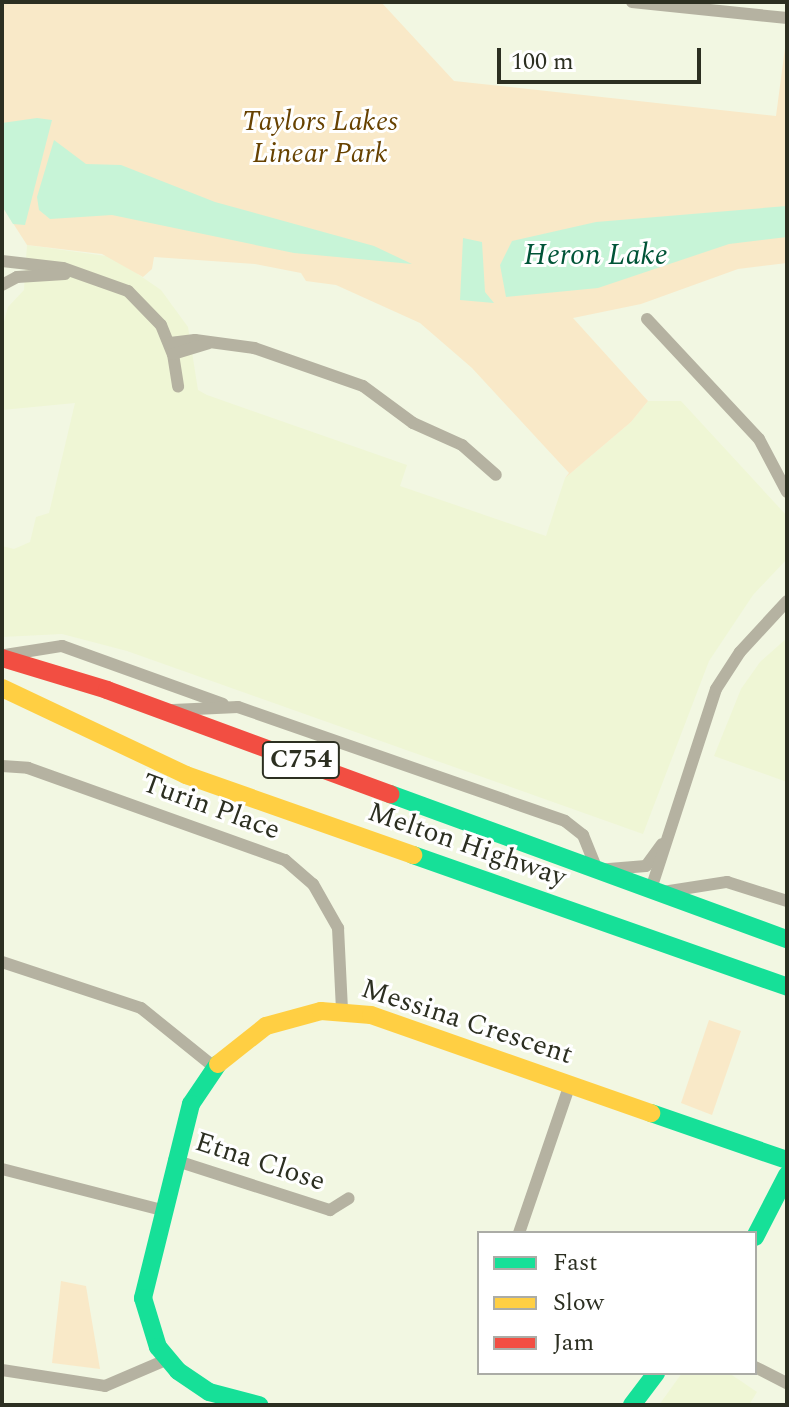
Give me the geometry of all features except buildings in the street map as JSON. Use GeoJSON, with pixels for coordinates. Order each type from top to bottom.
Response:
{"type":"FeatureCollection","features":[{"type":"Feature","properties":{"kind":"main road","name":"Melton Highway"},"geometry":{"type":"LineString","coordinates":[[2,657],[162,710],[787,939]]}},
{"type":"Feature","properties":{"kind":"main road","name":"Melton Highway"},"geometry":{"type":"LineString","coordinates":[[2,688],[186,775],[787,987]]}},
{"type":"Feature","properties":{"kind":"main road","name":"Messina Crescent"},"geometry":{"type":"LineString","coordinates":[[259,1405],[209,1392],[166,1360],[151,1332],[143,1298],[174,1160],[191,1104],[214,1067],[266,1026],[303,1013],[342,1011],[390,1021],[787,1160]]}},
{"type":"Feature","properties":{"kind":"main road"},"geometry":{"type":"LineString","coordinates":[[757,1233],[787,1175]]}},
{"type":"Feature","properties":{"kind":"main road"},"geometry":{"type":"LineString","coordinates":[[632,1405],[654,1375]]}},
{"type":"Feature","properties":{"kind":"street"},"geometry":{"type":"LineString","coordinates":[[632,2],[787,18]]}},
{"type":"Feature","properties":{"kind":"street"},"geometry":{"type":"LineString","coordinates":[[2,261],[88,274],[143,302],[172,349],[178,387]]}},
{"type":"Feature","properties":{"kind":"street"},"geometry":{"type":"LineString","coordinates":[[2,285],[26,276],[88,274]]}},
{"type":"Feature","properties":{"kind":"street"},"geometry":{"type":"LineString","coordinates":[[647,319],[759,439],[787,492]]}},
{"type":"Feature","properties":{"kind":"street"},"geometry":{"type":"LineString","coordinates":[[172,349],[208,343],[270,351],[363,386],[413,423],[462,445],[496,475]]}},
{"type":"Feature","properties":{"kind":"street"},"geometry":{"type":"LineString","coordinates":[[787,601],[740,652],[716,689],[662,844],[655,891],[727,882],[787,901]]}},
{"type":"Feature","properties":{"kind":"street"},"geometry":{"type":"LineString","coordinates":[[2,657],[62,646],[570,824],[583,835],[597,870],[646,866],[662,844]]}},
{"type":"Feature","properties":{"kind":"street"},"geometry":{"type":"LineString","coordinates":[[162,710],[224,704]]}},
{"type":"Feature","properties":{"kind":"street","name":"Turin Place"},"geometry":{"type":"LineString","coordinates":[[2,766],[28,768],[250,844],[300,871],[324,899],[338,928],[342,1011]]}},
{"type":"Feature","properties":{"kind":"street"},"geometry":{"type":"LineString","coordinates":[[2,962],[141,1008],[214,1067]]}},
{"type":"Feature","properties":{"kind":"street"},"geometry":{"type":"LineString","coordinates":[[520,1231],[570,1084]]}},
{"type":"Feature","properties":{"kind":"street","name":"Etna Close"},"geometry":{"type":"LineString","coordinates":[[174,1160],[330,1210]]}},
{"type":"Feature","properties":{"kind":"street"},"geometry":{"type":"LineString","coordinates":[[2,1169],[162,1210]]}},
{"type":"Feature","properties":{"kind":"street","name":"Etna Close"},"geometry":{"type":"LineString","coordinates":[[330,1210],[349,1198]]}},
{"type":"Feature","properties":{"kind":"street","name":"Etna Close"},"geometry":{"type":"LineString","coordinates":[[330,1210],[332,1225]]}},
{"type":"Feature","properties":{"kind":"street"},"geometry":{"type":"LineString","coordinates":[[2,1370],[105,1386],[166,1360]]}},
{"type":"Feature","properties":{"kind":"street"},"geometry":{"type":"LineString","coordinates":[[757,1368],[787,1383]]}},
{"type":"Feature","properties":{"kind":"shaded area"},"geometry":{"type":"Polygon","coordinates":[[[27,245],[113,257],[161,290],[188,327],[198,390],[407,465],[400,486],[546,536],[565,478],[631,422],[648,401],[681,401],[787,516],[787,559],[753,595],[709,661],[643,834],[127,651],[62,634],[2,637],[2,546],[14,549],[30,542],[36,517],[49,513],[75,403],[2,410],[2,329],[8,307],[24,290],[27,245]]]}},
{"type":"Feature","properties":{"kind":"shaded area"},"geometry":{"type":"Polygon","coordinates":[[[787,638],[787,782],[714,756],[741,689],[760,662],[787,638]]]}},
{"type":"Feature","properties":{"kind":"shaded area"},"geometry":{"type":"Polygon","coordinates":[[[681,1375],[732,1375],[757,1392],[749,1405],[659,1405],[681,1375]]]}},
{"type":"Feature","properties":{"kind":"green space","name":"Taylors Lakes Linear Park"},"geometry":{"type":"Polygon","coordinates":[[[2,2],[381,2],[454,81],[776,116],[787,33],[787,263],[738,269],[641,304],[573,318],[648,401],[631,422],[565,478],[569,473],[472,368],[420,323],[336,285],[306,281],[301,273],[255,264],[154,257],[152,269],[143,277],[102,254],[27,245],[2,206],[2,2]]]}},
{"type":"Feature","properties":{"kind":"green space"},"geometry":{"type":"Polygon","coordinates":[[[709,1020],[741,1031],[712,1115],[681,1103],[709,1020]]]}},
{"type":"Feature","properties":{"kind":"green space"},"geometry":{"type":"Polygon","coordinates":[[[61,1281],[86,1286],[100,1369],[52,1363],[61,1281]]]}},
{"type":"Feature","properties":{"kind":"water"},"geometry":{"type":"Polygon","coordinates":[[[37,118],[52,120],[25,225],[13,224],[2,206],[2,123],[37,118]]]}},
{"type":"Feature","properties":{"kind":"water"},"geometry":{"type":"Polygon","coordinates":[[[54,140],[86,164],[121,165],[215,202],[374,246],[412,264],[294,253],[112,215],[50,219],[39,210],[37,197],[54,140]]]}},
{"type":"Feature","properties":{"kind":"water","name":"Heron Lake"},"geometry":{"type":"Polygon","coordinates":[[[787,206],[787,237],[729,244],[598,288],[506,297],[500,265],[512,241],[596,222],[787,206]]]}},
{"type":"Feature","properties":{"kind":"water"},"geometry":{"type":"Polygon","coordinates":[[[463,238],[482,242],[485,292],[494,303],[460,300],[463,238]]]}},
{"type":"Feature","properties":{"kind":"traffic: fast"},"geometry":{"type":"LineString","coordinates":[[390,794],[787,939]]}},
{"type":"Feature","properties":{"kind":"traffic: fast"},"geometry":{"type":"LineString","coordinates":[[413,855],[787,987]]}},
{"type":"Feature","properties":{"kind":"traffic: fast"},"geometry":{"type":"LineString","coordinates":[[218,1064],[191,1104],[143,1298],[158,1347],[178,1371],[209,1392],[259,1405]]}},
{"type":"Feature","properties":{"kind":"traffic: fast"},"geometry":{"type":"LineString","coordinates":[[651,1113],[787,1160]]}},
{"type":"Feature","properties":{"kind":"traffic: fast"},"geometry":{"type":"LineString","coordinates":[[757,1233],[787,1175]]}},
{"type":"Feature","properties":{"kind":"traffic: fast"},"geometry":{"type":"LineString","coordinates":[[632,1405],[654,1375]]}},
{"type":"Feature","properties":{"kind":"traffic: slow"},"geometry":{"type":"LineString","coordinates":[[2,688],[186,775],[413,855]]}},
{"type":"Feature","properties":{"kind":"traffic: slow"},"geometry":{"type":"LineString","coordinates":[[218,1064],[266,1026],[321,1011],[371,1015],[651,1113]]}},
{"type":"Feature","properties":{"kind":"traffic: jam"},"geometry":{"type":"LineString","coordinates":[[2,658],[107,690],[390,794]]}}]}
